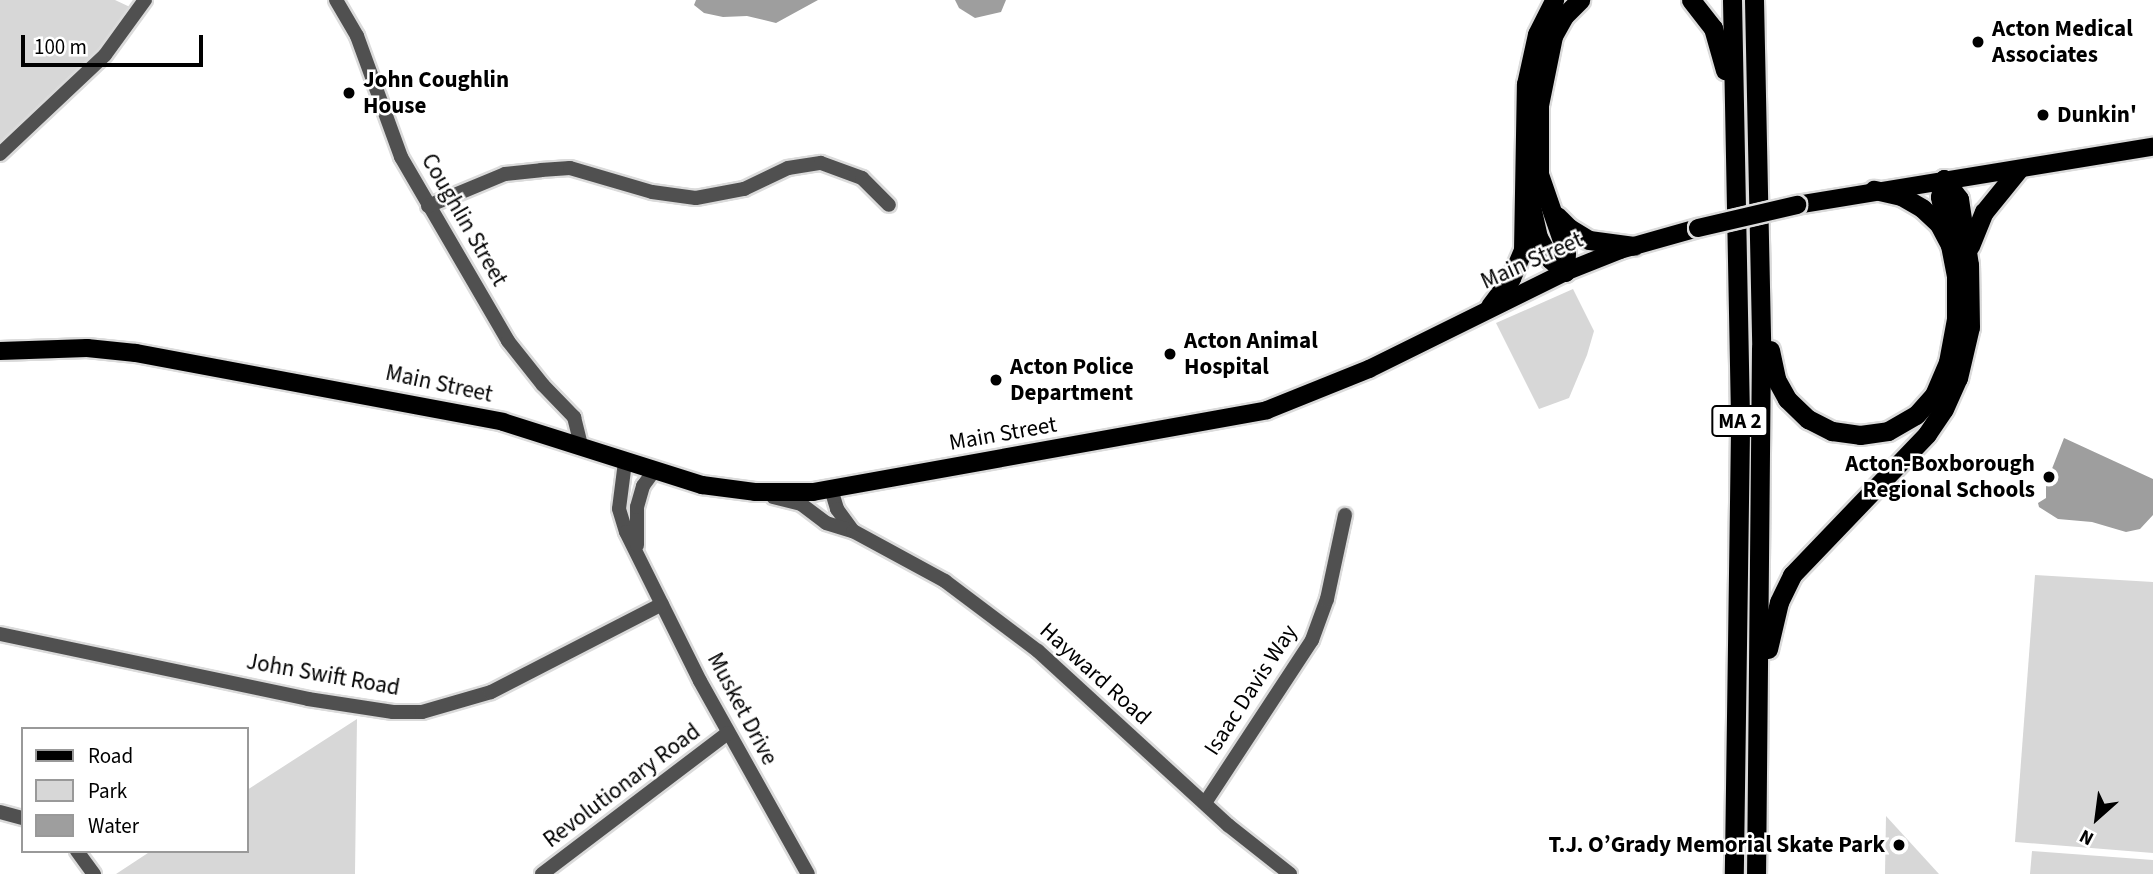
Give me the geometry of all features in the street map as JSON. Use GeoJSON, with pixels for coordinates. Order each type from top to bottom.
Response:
{"type":"FeatureCollection","features":[{"type":"Feature","properties":{"kind":"highway"},"geometry":{"type":"LineString","coordinates":[[1490,306],[1511,278],[1521,256],[1525,179],[1523,118],[1527,74],[1537,34],[1554,0]]}},
{"type":"Feature","properties":{"kind":"highway"},"geometry":{"type":"LineString","coordinates":[[1564,272],[1566,252],[1548,202],[1538,155],[1543,75],[1556,30],[1580,0]]}},
{"type":"Feature","properties":{"kind":"highway"},"geometry":{"type":"LineString","coordinates":[[1691,0],[1716,33],[1735,117]]}},
{"type":"Feature","properties":{"kind":"highway","name":"MA 2"},"geometry":{"type":"LineString","coordinates":[[1732,0],[1740,498],[1734,874]]}},
{"type":"Feature","properties":{"kind":"highway","name":"MA 2"},"geometry":{"type":"LineString","coordinates":[[1754,0],[1760,293],[1756,874]]}},
{"type":"Feature","properties":{"kind":"highway"},"geometry":{"type":"LineString","coordinates":[[1969,265],[1976,224],[1992,200],[2019,169]]}},
{"type":"Feature","properties":{"kind":"highway"},"geometry":{"type":"LineString","coordinates":[[1525,179],[1538,237],[1550,259],[1564,272]]}},
{"type":"Feature","properties":{"kind":"highway"},"geometry":{"type":"LineString","coordinates":[[1760,293],[1774,372],[1791,403],[1808,419],[1832,431],[1860,435],[1883,432],[1905,423],[1926,406],[1946,369],[1957,311],[1956,276],[1940,197],[1944,179]]}},
{"type":"Feature","properties":{"kind":"highway"},"geometry":{"type":"LineString","coordinates":[[1759,691],[1777,609],[1789,580],[1806,558],[1927,434],[1949,401],[1961,371],[1969,335],[1969,265],[1959,199],[1944,179]]}},
{"type":"Feature","properties":{"kind":"highway"},"geometry":{"type":"LineString","coordinates":[[1874,190],[1901,196],[1922,208],[1939,224],[1950,244]]}},
{"type":"Feature","properties":{"kind":"highway"},"geometry":{"type":"LineString","coordinates":[[1548,202],[1562,222],[1582,237],[1606,244],[1634,246]]}},
{"type":"Feature","properties":{"kind":"main road","name":"Main Street"},"geometry":{"type":"LineString","coordinates":[[0,351],[87,348],[136,353],[503,422],[702,485],[755,492],[822,490],[1267,410],[1369,369],[1490,306],[1564,272],[1634,246],[1699,228],[1874,190],[2153,147]]}},
{"type":"Feature","properties":{"kind":"street"},"geometry":{"type":"LineString","coordinates":[[0,154],[105,55],[145,0]]}},
{"type":"Feature","properties":{"kind":"street","name":"Coughlin Street"},"geometry":{"type":"LineString","coordinates":[[336,0],[357,36],[401,157],[508,341],[543,385],[574,417],[581,446]]}},
{"type":"Feature","properties":{"kind":"street"},"geometry":{"type":"LineString","coordinates":[[428,206],[505,174],[541,170],[570,168],[652,192],[696,198],[744,189],[788,168],[821,163],[862,178],[889,205]]}},
{"type":"Feature","properties":{"kind":"street","name":"Musket Drive"},"geometry":{"type":"LineString","coordinates":[[625,462],[619,509],[641,564],[729,733],[808,874]]}},
{"type":"Feature","properties":{"kind":"street","name":"Musket Drive"},"geometry":{"type":"LineString","coordinates":[[641,564],[635,537],[637,507],[643,486],[653,471]]}},
{"type":"Feature","properties":{"kind":"street"},"geometry":{"type":"LineString","coordinates":[[819,516],[811,499],[822,490]]}},
{"type":"Feature","properties":{"kind":"street","name":"Hayward Road"},"geometry":{"type":"LineString","coordinates":[[822,490],[853,531]]}},
{"type":"Feature","properties":{"kind":"street","name":"Hayward Road"},"geometry":{"type":"LineString","coordinates":[[755,492],[801,504],[826,523],[853,531],[945,581],[1038,651],[1262,854],[1290,874]]}},
{"type":"Feature","properties":{"kind":"street","name":"Isaac Davis Way"},"geometry":{"type":"LineString","coordinates":[[1205,803],[1317,629],[1327,599],[1345,515]]}},
{"type":"Feature","properties":{"kind":"street","name":"John Swift Road"},"geometry":{"type":"LineString","coordinates":[[0,634],[308,699],[393,712],[422,712],[491,692],[662,604]]}},
{"type":"Feature","properties":{"kind":"street","name":"Revolutionary Road"},"geometry":{"type":"LineString","coordinates":[[542,874],[729,733]]}},
{"type":"Feature","properties":{"kind":"street"},"geometry":{"type":"LineString","coordinates":[[0,812],[21,817]]}},
{"type":"Feature","properties":{"kind":"street"},"geometry":{"type":"LineString","coordinates":[[78,853],[94,874]]}},
{"type":"Feature","properties":{"kind":"green space"},"geometry":{"type":"Polygon","coordinates":[[[0,0],[115,0],[130,7],[103,46],[0,143],[0,0]]]}},
{"type":"Feature","properties":{"kind":"green space"},"geometry":{"type":"Polygon","coordinates":[[[1573,289],[1594,331],[1569,398],[1539,409],[1496,323],[1573,289]]]}},
{"type":"Feature","properties":{"kind":"green space"},"geometry":{"type":"Polygon","coordinates":[[[2035,575],[2153,582],[2153,853],[2015,842],[2035,575]]]}},
{"type":"Feature","properties":{"kind":"green space"},"geometry":{"type":"Polygon","coordinates":[[[357,719],[355,874],[116,874],[148,853],[248,853],[248,789],[357,719]]]}},
{"type":"Feature","properties":{"kind":"green space","name":"T.J. O’Grady Memorial Skate Park"},"geometry":{"type":"Polygon","coordinates":[[[1886,816],[1939,874],[1885,874],[1886,816]]]}},
{"type":"Feature","properties":{"kind":"green space"},"geometry":{"type":"Polygon","coordinates":[[[2032,851],[2153,860],[2153,874],[2030,874],[2032,851]]]}},
{"type":"Feature","properties":{"kind":"water"},"geometry":{"type":"Polygon","coordinates":[[[696,0],[818,0],[776,23],[747,16],[723,17],[704,13],[694,5],[696,0]]]}},
{"type":"Feature","properties":{"kind":"water"},"geometry":{"type":"Polygon","coordinates":[[[955,0],[1006,0],[1001,12],[975,18],[959,8],[955,0]]]}},
{"type":"Feature","properties":{"kind":"water"},"geometry":{"type":"Polygon","coordinates":[[[2064,438],[2153,479],[2153,515],[2140,529],[2126,532],[2092,522],[2058,519],[2039,507],[2038,503],[2046,498],[2046,484],[2064,438]]]}},
{"type":"Feature","properties":{"kind":"place","name":"Acton Medical Associates"},"geometry":{"type":"Point","coordinates":[1978,42]}},
{"type":"Feature","properties":{"kind":"place","name":"John Coughlin House"},"geometry":{"type":"Point","coordinates":[349,93]}},
{"type":"Feature","properties":{"kind":"place","name":"Dunkin'"},"geometry":{"type":"Point","coordinates":[2043,115]}},
{"type":"Feature","properties":{"kind":"place","name":"Acton Animal Hospital"},"geometry":{"type":"Point","coordinates":[1170,354]}},
{"type":"Feature","properties":{"kind":"place","name":"Acton Police Department"},"geometry":{"type":"Point","coordinates":[996,380]}},
{"type":"Feature","properties":{"kind":"place","name":"Acton-Boxborough Regional Schools"},"geometry":{"type":"Point","coordinates":[2049,477]}},
{"type":"Feature","properties":{"kind":"place","name":"T.J. O’Grady Memorial Skate Park"},"geometry":{"type":"Point","coordinates":[1899,845]}}]}
